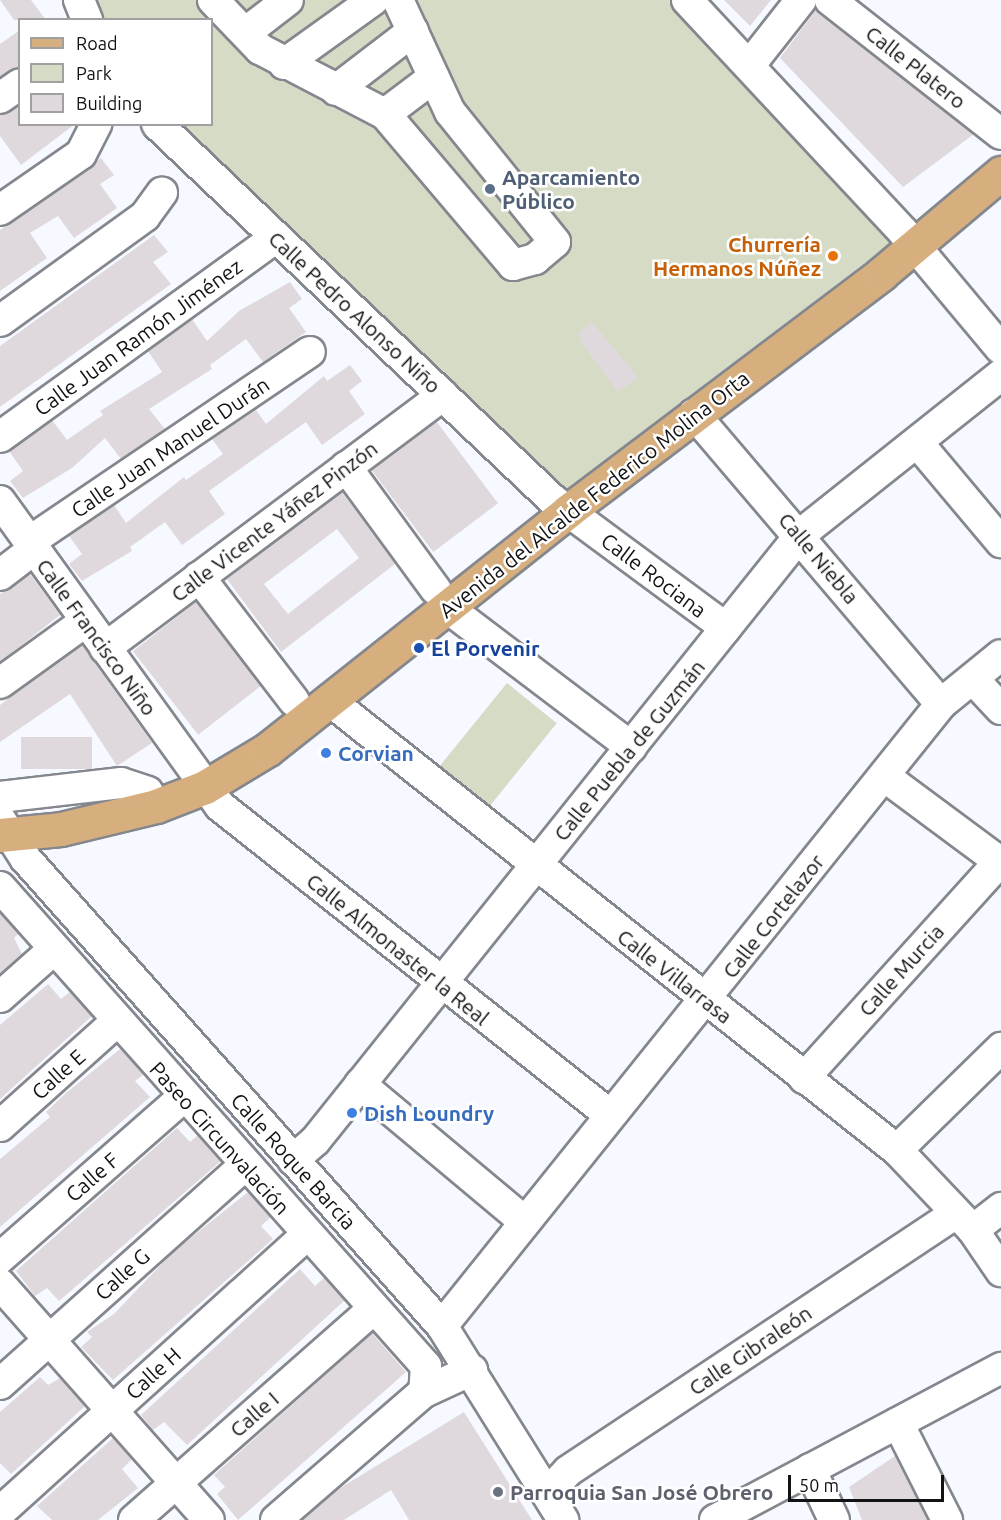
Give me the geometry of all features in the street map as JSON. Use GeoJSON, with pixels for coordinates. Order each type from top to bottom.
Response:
{"type":"FeatureCollection","features":[{"type":"Feature","properties":{"kind":"main road","name":"Avenida del Alcalde Federico Molina Orta"},"geometry":{"type":"LineString","coordinates":[[2,824],[106,804],[200,780],[294,701],[442,599],[1001,171]]}},
{"type":"Feature","properties":{"kind":"main road","name":"Avenida del Alcalde Federico Molina Orta"},"geometry":{"type":"LineString","coordinates":[[561,506],[694,414],[909,240]]}},
{"type":"Feature","properties":{"kind":"main road","name":"Avenida del Alcalde Federico Molina Orta"},"geometry":{"type":"LineString","coordinates":[[2,824],[156,806],[200,780],[268,749],[329,700],[442,599]]}},
{"type":"Feature","properties":{"kind":"street"},"geometry":{"type":"LineString","coordinates":[[79,0],[86,18]]}},
{"type":"Feature","properties":{"kind":"street"},"geometry":{"type":"LineString","coordinates":[[213,0],[244,33],[284,63],[385,114],[513,265],[535,259],[555,242],[450,112],[398,0]]}},
{"type":"Feature","properties":{"kind":"street"},"geometry":{"type":"LineString","coordinates":[[244,33],[288,0]]}},
{"type":"Feature","properties":{"kind":"street"},"geometry":{"type":"LineString","coordinates":[[284,63],[372,0]]}},
{"type":"Feature","properties":{"kind":"street"},"geometry":{"type":"LineString","coordinates":[[687,0],[909,240],[1001,349]]}},
{"type":"Feature","properties":{"kind":"street"},"geometry":{"type":"LineString","coordinates":[[749,66],[801,0]]}},
{"type":"Feature","properties":{"kind":"street","name":"Calle Platero"},"geometry":{"type":"LineString","coordinates":[[830,0],[1001,134]]}},
{"type":"Feature","properties":{"kind":"street"},"geometry":{"type":"LineString","coordinates":[[336,90],[412,31]]}},
{"type":"Feature","properties":{"kind":"street"},"geometry":{"type":"LineString","coordinates":[[385,114],[434,77]]}},
{"type":"Feature","properties":{"kind":"street"},"geometry":{"type":"LineString","coordinates":[[0,98],[18,85]]}},
{"type":"Feature","properties":{"kind":"street"},"geometry":{"type":"LineString","coordinates":[[0,210],[81,154],[95,126]]}},
{"type":"Feature","properties":{"kind":"street","name":"Calle Pedro Alonso Niño"},"geometry":{"type":"LineString","coordinates":[[159,126],[561,506]]}},
{"type":"Feature","properties":{"kind":"street"},"geometry":{"type":"LineString","coordinates":[[0,321],[145,216],[162,193]]}},
{"type":"Feature","properties":{"kind":"street","name":"Calle Juan Ramón Jiménez"},"geometry":{"type":"LineString","coordinates":[[0,437],[276,237]]}},
{"type":"Feature","properties":{"kind":"street","name":"Calle Juan Manuel Durán"},"geometry":{"type":"LineString","coordinates":[[0,575],[32,546],[310,352]]}},
{"type":"Feature","properties":{"kind":"street","name":"Calle Puebla de Guzmán"},"geometry":{"type":"LineString","coordinates":[[293,1160],[360,1084],[801,534],[1001,375]]}},
{"type":"Feature","properties":{"kind":"street","name":"Calle Vicente Yáñez Pinzón"},"geometry":{"type":"LineString","coordinates":[[105,648],[443,395]]}},
{"type":"Feature","properties":{"kind":"street","name":"Calle Niebla"},"geometry":{"type":"LineString","coordinates":[[694,414],[801,534],[941,704]]}},
{"type":"Feature","properties":{"kind":"street"},"geometry":{"type":"LineString","coordinates":[[917,442],[1001,542]]}},
{"type":"Feature","properties":{"kind":"street"},"geometry":{"type":"LineString","coordinates":[[346,467],[442,599],[631,747]]}},
{"type":"Feature","properties":{"kind":"street","name":"Calle Francisco Niño"},"geometry":{"type":"LineString","coordinates":[[0,501],[200,780]]}},
{"type":"Feature","properties":{"kind":"street","name":"Calle Rociana"},"geometry":{"type":"LineString","coordinates":[[561,506],[726,628]]}},
{"type":"Feature","properties":{"kind":"street"},"geometry":{"type":"LineString","coordinates":[[199,578],[294,701]]}},
{"type":"Feature","properties":{"kind":"street"},"geometry":{"type":"LineString","coordinates":[[0,683],[86,621]]}},
{"type":"Feature","properties":{"kind":"street","name":"Calle Cortelazor"},"geometry":{"type":"LineString","coordinates":[[442,1326],[610,1115],[706,1001],[941,704],[1001,655]]}},
{"type":"Feature","properties":{"kind":"street"},"geometry":{"type":"LineString","coordinates":[[973,680],[1001,709]]}},
{"type":"Feature","properties":{"kind":"street","name":"Calle Villarrasa"},"geometry":{"type":"LineString","coordinates":[[329,700],[706,1001],[897,1150],[965,1222],[1001,1271]]}},
{"type":"Feature","properties":{"kind":"street"},"geometry":{"type":"LineString","coordinates":[[884,776],[1000,862]]}},
{"type":"Feature","properties":{"kind":"street","name":"Calle Almonaster la Real"},"geometry":{"type":"LineString","coordinates":[[200,780],[220,806],[441,984],[610,1115]]}},
{"type":"Feature","properties":{"kind":"street"},"geometry":{"type":"LineString","coordinates":[[0,797],[121,783],[148,792]]}},
{"type":"Feature","properties":{"kind":"street","name":"Calle Roque Barcia"},"geometry":{"type":"LineString","coordinates":[[2,824],[293,1160],[442,1326],[467,1362],[563,1520]]}},
{"type":"Feature","properties":{"kind":"street","name":"Calle Murcia"},"geometry":{"type":"LineString","coordinates":[[804,1078],[1000,862]]}},
{"type":"Feature","properties":{"kind":"street","name":"Paseo Circunvalación"},"geometry":{"type":"LineString","coordinates":[[0,887],[116,1022],[374,1309],[425,1379]]}},
{"type":"Feature","properties":{"kind":"street"},"geometry":{"type":"LineString","coordinates":[[0,997],[54,949]]}},
{"type":"Feature","properties":{"kind":"street","name":"Calle E"},"geometry":{"type":"LineString","coordinates":[[0,1126],[116,1022]]}},
{"type":"Feature","properties":{"kind":"street"},"geometry":{"type":"LineString","coordinates":[[897,1150],[1001,1048]]}},
{"type":"Feature","properties":{"kind":"street"},"geometry":{"type":"LineString","coordinates":[[360,1084],[525,1221]]}},
{"type":"Feature","properties":{"kind":"street","name":"Calle F"},"geometry":{"type":"LineString","coordinates":[[0,1258],[183,1097]]}},
{"type":"Feature","properties":{"kind":"street","name":"Calle G"},"geometry":{"type":"LineString","coordinates":[[0,1384],[244,1165]]}},
{"type":"Feature","properties":{"kind":"street","name":"Calle Gibraleón"},"geometry":{"type":"LineString","coordinates":[[547,1493],[567,1471],[965,1222],[1001,1208]]}},
{"type":"Feature","properties":{"kind":"street","name":"Calle H"},"geometry":{"type":"LineString","coordinates":[[0,1512],[307,1235]]}},
{"type":"Feature","properties":{"kind":"street"},"geometry":{"type":"LineString","coordinates":[[0,1284],[209,1520]]}},
{"type":"Feature","properties":{"kind":"street","name":"Calle I"},"geometry":{"type":"LineString","coordinates":[[134,1520],[374,1309]]}},
{"type":"Feature","properties":{"kind":"street"},"geometry":{"type":"LineString","coordinates":[[276,1520],[425,1379],[444,1365],[467,1362]]}},
{"type":"Feature","properties":{"kind":"street"},"geometry":{"type":"LineString","coordinates":[[716,1520],[1001,1368]]}},
{"type":"Feature","properties":{"kind":"street"},"geometry":{"type":"LineString","coordinates":[[898,1423],[947,1520]]}},
{"type":"Feature","properties":{"kind":"street"},"geometry":{"type":"LineString","coordinates":[[810,1469],[834,1520]]}},
{"type":"Feature","properties":{"kind":"green space"},"geometry":{"type":"Polygon","coordinates":[[[79,0],[687,0],[904,233],[553,500],[158,126],[213,126],[213,18],[87,18],[79,0]]]}},
{"type":"Feature","properties":{"kind":"green space"},"geometry":{"type":"Polygon","coordinates":[[[507,683],[557,723],[488,808],[438,768],[507,683]]]}},
{"type":"Feature","properties":{"kind":"building"},"geometry":{"type":"Polygon","coordinates":[[[0,0],[31,0],[44,18],[18,18],[14,20],[0,0]]]}},
{"type":"Feature","properties":{"kind":"building"},"geometry":{"type":"Polygon","coordinates":[[[724,0],[771,0],[750,26],[724,0]]]}},
{"type":"Feature","properties":{"kind":"building"},"geometry":{"type":"Polygon","coordinates":[[[816,10],[974,134],[903,187],[780,58],[816,10]]]}},
{"type":"Feature","properties":{"kind":"building"},"geometry":{"type":"Polygon","coordinates":[[[18,31],[18,68],[0,77],[0,44],[18,31]]]}},
{"type":"Feature","properties":{"kind":"building"},"geometry":{"type":"Polygon","coordinates":[[[18,106],[18,126],[72,126],[21,165],[0,136],[0,115],[18,106]]]}},
{"type":"Feature","properties":{"kind":"building"},"geometry":{"type":"Polygon","coordinates":[[[101,158],[114,175],[100,184],[117,208],[74,238],[58,216],[30,233],[47,258],[0,291],[0,230],[101,158]]]}},
{"type":"Feature","properties":{"kind":"building"},"geometry":{"type":"Polygon","coordinates":[[[154,235],[168,252],[153,262],[171,284],[0,407],[0,346],[154,235]]]}},
{"type":"Feature","properties":{"kind":"building"},"geometry":{"type":"Polygon","coordinates":[[[290,282],[302,299],[289,308],[306,332],[263,362],[246,339],[210,365],[212,369],[149,409],[165,429],[121,459],[105,438],[72,468],[23,498],[10,481],[23,471],[9,451],[52,420],[67,440],[103,415],[100,411],[162,372],[148,351],[192,319],[207,341],[239,311],[290,282]]]}},
{"type":"Feature","properties":{"kind":"building"},"geometry":{"type":"Polygon","coordinates":[[[592,322],[638,377],[618,392],[581,342],[578,333],[592,322]]]}},
{"type":"Feature","properties":{"kind":"building"},"geometry":{"type":"Polygon","coordinates":[[[350,365],[362,381],[349,391],[365,414],[322,445],[306,422],[209,491],[225,514],[182,545],[165,522],[130,547],[132,551],[82,581],[69,564],[82,554],[69,536],[114,505],[126,523],[184,477],[186,480],[223,454],[212,439],[256,410],[266,424],[324,376],[327,381],[350,365]]]}},
{"type":"Feature","properties":{"kind":"building"},"geometry":{"type":"Polygon","coordinates":[[[436,421],[498,503],[433,552],[371,470],[436,421]]]}},
{"type":"Feature","properties":{"kind":"building"},"geometry":{"type":"Polygon","coordinates":[[[342,492],[395,564],[281,652],[227,579],[342,492]],[[337,529],[264,584],[288,614],[359,558],[337,529]]]}},
{"type":"Feature","properties":{"kind":"building"},"geometry":{"type":"Polygon","coordinates":[[[30,574],[60,615],[0,662],[0,594],[30,574]]]}},
{"type":"Feature","properties":{"kind":"building"},"geometry":{"type":"Polygon","coordinates":[[[196,602],[261,686],[198,735],[133,651],[196,602]]]}},
{"type":"Feature","properties":{"kind":"building"},"geometry":{"type":"Polygon","coordinates":[[[82,645],[152,743],[117,766],[70,694],[0,742],[0,705],[82,645]]]}},
{"type":"Feature","properties":{"kind":"building"},"geometry":{"type":"Polygon","coordinates":[[[21,737],[92,737],[92,769],[21,769],[21,737]]]}},
{"type":"Feature","properties":{"kind":"building"},"geometry":{"type":"Polygon","coordinates":[[[0,913],[18,934],[14,938],[22,954],[0,974],[0,913]]]}},
{"type":"Feature","properties":{"kind":"building"},"geometry":{"type":"Polygon","coordinates":[[[48,984],[61,999],[70,992],[92,1016],[0,1099],[0,1025],[48,984]]]}},
{"type":"Feature","properties":{"kind":"building"},"geometry":{"type":"Polygon","coordinates":[[[120,1049],[144,1074],[135,1081],[150,1097],[0,1227],[0,1159],[50,1117],[46,1112],[66,1093],[120,1049]]]}},
{"type":"Feature","properties":{"kind":"building"},"geometry":{"type":"Polygon","coordinates":[[[177,1128],[190,1142],[198,1135],[221,1161],[59,1301],[47,1288],[35,1296],[16,1271],[177,1128]]]}},
{"type":"Feature","properties":{"kind":"building"},"geometry":{"type":"Polygon","coordinates":[[[248,1192],[271,1217],[261,1226],[273,1239],[113,1380],[81,1347],[92,1337],[87,1332],[114,1314],[173,1252],[248,1192]]]}},
{"type":"Feature","properties":{"kind":"building"},"geometry":{"type":"Polygon","coordinates":[[[300,1269],[315,1286],[324,1278],[345,1300],[187,1445],[164,1422],[153,1430],[141,1415],[300,1269]]]}},
{"type":"Feature","properties":{"kind":"building"},"geometry":{"type":"Polygon","coordinates":[[[372,1333],[406,1372],[238,1520],[217,1494],[225,1487],[214,1475],[372,1333]]]}},
{"type":"Feature","properties":{"kind":"building"},"geometry":{"type":"Polygon","coordinates":[[[40,1377],[48,1385],[60,1378],[85,1406],[11,1474],[0,1463],[0,1412],[40,1377]]]}},
{"type":"Feature","properties":{"kind":"building"},"geometry":{"type":"Polygon","coordinates":[[[464,1412],[532,1520],[409,1520],[391,1490],[344,1520],[302,1520],[337,1490],[464,1412]]]}},
{"type":"Feature","properties":{"kind":"building"},"geometry":{"type":"Polygon","coordinates":[[[113,1438],[132,1459],[122,1469],[138,1488],[98,1520],[52,1520],[37,1506],[113,1438]]]}},
{"type":"Feature","properties":{"kind":"building"},"geometry":{"type":"Polygon","coordinates":[[[895,1456],[928,1520],[862,1520],[849,1487],[895,1456]]]}},
{"type":"Feature","properties":{"kind":"place","name":"Aparcamiento Público"},"geometry":{"type":"Point","coordinates":[490,189]}},
{"type":"Feature","properties":{"kind":"place","name":"Churrería Hermanos Núñez"},"geometry":{"type":"Point","coordinates":[833,256]}},
{"type":"Feature","properties":{"kind":"place","name":"El Porvenir"},"geometry":{"type":"Point","coordinates":[419,648]}},
{"type":"Feature","properties":{"kind":"place","name":"Corvian"},"geometry":{"type":"Point","coordinates":[326,753]}},
{"type":"Feature","properties":{"kind":"place","name":"Dish Loundry"},"geometry":{"type":"Point","coordinates":[352,1113]}},
{"type":"Feature","properties":{"kind":"place","name":"Parroquia San José Obrero"},"geometry":{"type":"Point","coordinates":[498,1492]}}]}
